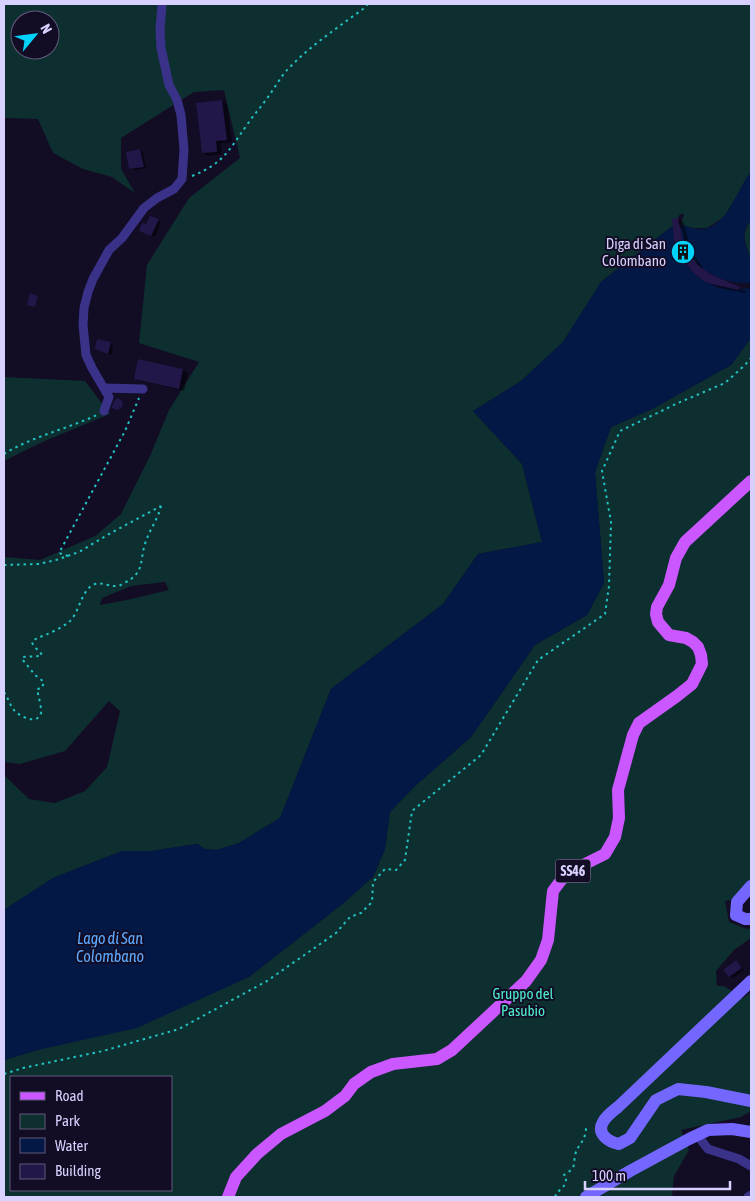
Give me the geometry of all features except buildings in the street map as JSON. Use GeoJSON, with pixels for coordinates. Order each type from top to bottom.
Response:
{"type":"FeatureCollection","features":[{"type":"Feature","properties":{"kind":"main road","name":"SS46"},"geometry":{"type":"LineString","coordinates":[[228,1197],[236,1178],[257,1154],[281,1134],[325,1111],[345,1096],[354,1084],[371,1072],[392,1064],[436,1059],[452,1050],[526,981],[540,960],[548,940],[553,891],[562,879],[579,866],[605,854],[615,837],[619,818],[618,790],[633,735],[639,723],[692,684],[702,664],[698,647],[686,638],[669,634],[658,622],[656,614],[657,607],[669,585],[676,558],[685,542],[751,481]]}},
{"type":"Feature","properties":{"kind":"street"},"geometry":{"type":"LineString","coordinates":[[104,411],[108,397],[86,355],[83,325],[84,308],[88,292],[109,250],[122,238],[144,208],[174,189],[182,179],[184,150],[180,116],[177,100],[169,85],[161,48],[162,4]]}},
{"type":"Feature","properties":{"kind":"street"},"geometry":{"type":"LineString","coordinates":[[104,388],[142,389]]}},
{"type":"Feature","properties":{"kind":"street"},"geometry":{"type":"LineString","coordinates":[[751,886],[737,902],[736,915],[745,919],[751,919]]}},
{"type":"Feature","properties":{"kind":"street"},"geometry":{"type":"LineString","coordinates":[[751,981],[603,1122],[601,1129],[605,1137],[611,1142],[619,1144],[630,1138],[656,1100],[678,1089],[706,1092],[751,1101]]}},
{"type":"Feature","properties":{"kind":"street"},"geometry":{"type":"LineString","coordinates":[[586,1197],[630,1171],[708,1130],[732,1129],[751,1132]]}},
{"type":"Feature","properties":{"kind":"street"},"geometry":{"type":"LineString","coordinates":[[697,1135],[708,1149],[739,1159],[751,1166]]}},
{"type":"Feature","properties":{"kind":"path"},"geometry":{"type":"LineString","coordinates":[[182,179],[202,172],[220,160],[229,151],[287,70],[326,35],[368,4]]}},
{"type":"Feature","properties":{"kind":"path"},"geometry":{"type":"LineString","coordinates":[[4,1074],[103,1050],[179,1028],[267,981],[336,933],[350,917],[361,913],[372,902],[373,882],[385,869],[396,870],[405,860],[412,811],[481,755],[538,660],[605,614],[610,586],[612,522],[602,471],[620,431],[725,383],[745,366],[751,358]]}},
{"type":"Feature","properties":{"kind":"path"},"geometry":{"type":"LineString","coordinates":[[68,556],[59,553],[125,431],[142,389]]}},
{"type":"Feature","properties":{"kind":"path"},"geometry":{"type":"LineString","coordinates":[[4,454],[13,448],[104,411]]}},
{"type":"Feature","properties":{"kind":"path"},"geometry":{"type":"LineString","coordinates":[[4,565],[39,564],[79,552],[161,506],[159,515],[145,544],[141,565],[133,579],[117,586],[100,583],[93,585],[86,591],[70,621],[34,639],[33,645],[42,655],[23,657],[22,659],[35,675],[44,682],[42,688],[37,689],[42,711],[40,716],[27,719],[22,717],[13,709],[4,692]]}},
{"type":"Feature","properties":{"kind":"path"},"geometry":{"type":"LineString","coordinates":[[555,1197],[567,1182],[566,1176],[564,1176],[574,1166],[574,1158],[583,1141],[586,1129],[603,1122]]}},
{"type":"Feature","properties":{"kind":"green space"},"geometry":{"type":"Polygon","coordinates":[[[4,4],[751,4],[751,172],[724,217],[707,228],[693,228],[681,225],[684,214],[680,214],[675,224],[601,282],[563,342],[521,381],[473,411],[522,464],[542,542],[478,554],[443,604],[331,689],[280,818],[239,843],[217,850],[205,849],[197,844],[151,851],[122,851],[53,878],[4,910],[4,775],[29,799],[55,803],[85,791],[107,767],[120,711],[109,701],[65,751],[20,764],[4,762],[4,557],[40,560],[95,536],[121,514],[150,456],[169,410],[199,362],[139,343],[147,265],[189,198],[240,158],[224,90],[194,92],[121,138],[121,169],[135,193],[112,177],[83,169],[53,153],[38,119],[4,118],[4,4]],[[165,582],[131,586],[102,598],[100,605],[127,600],[169,590],[165,582]]]}},
{"type":"Feature","properties":{"kind":"green space"},"geometry":{"type":"Polygon","coordinates":[[[751,219],[751,260],[745,243],[745,235],[751,219]]]}},
{"type":"Feature","properties":{"kind":"green space","name":"Gruppo del Pasubio"},"geometry":{"type":"Polygon","coordinates":[[[751,338],[751,896],[725,901],[729,922],[747,929],[751,928],[751,938],[734,950],[716,971],[717,986],[724,986],[743,998],[751,992],[751,1111],[741,1117],[681,1130],[689,1150],[674,1176],[672,1197],[4,1197],[4,1060],[249,977],[341,905],[373,877],[385,849],[390,812],[415,786],[471,737],[535,645],[587,615],[604,583],[595,472],[611,427],[652,409],[731,365],[751,338]]]}},
{"type":"Feature","properties":{"kind":"green space"},"geometry":{"type":"Polygon","coordinates":[[[4,377],[85,381],[110,414],[40,443],[4,461],[4,377]]]}},
{"type":"Feature","properties":{"kind":"water"},"geometry":{"type":"Polygon","coordinates":[[[751,172],[751,219],[745,230],[744,240],[751,260],[751,283],[738,283],[714,275],[703,269],[694,260],[686,250],[682,238],[681,225],[702,229],[716,224],[728,211],[751,172]]]}},
{"type":"Feature","properties":{"kind":"water","name":"Lago di San Colombano"},"geometry":{"type":"Polygon","coordinates":[[[675,224],[675,245],[686,264],[695,274],[716,286],[734,289],[751,288],[751,338],[731,365],[652,409],[611,427],[595,472],[604,583],[587,615],[535,645],[471,737],[415,786],[390,812],[385,849],[373,877],[341,905],[249,977],[137,1028],[38,1050],[4,1060],[4,910],[53,878],[122,851],[151,851],[197,844],[205,849],[217,850],[239,843],[280,818],[331,689],[443,604],[478,554],[542,542],[522,464],[473,411],[521,381],[563,342],[601,282],[675,224]]]}},
{"type":"Feature","properties":{"kind":"place","name":"Diga di San Colombano"},"geometry":{"type":"Point","coordinates":[683,252]}}]}
